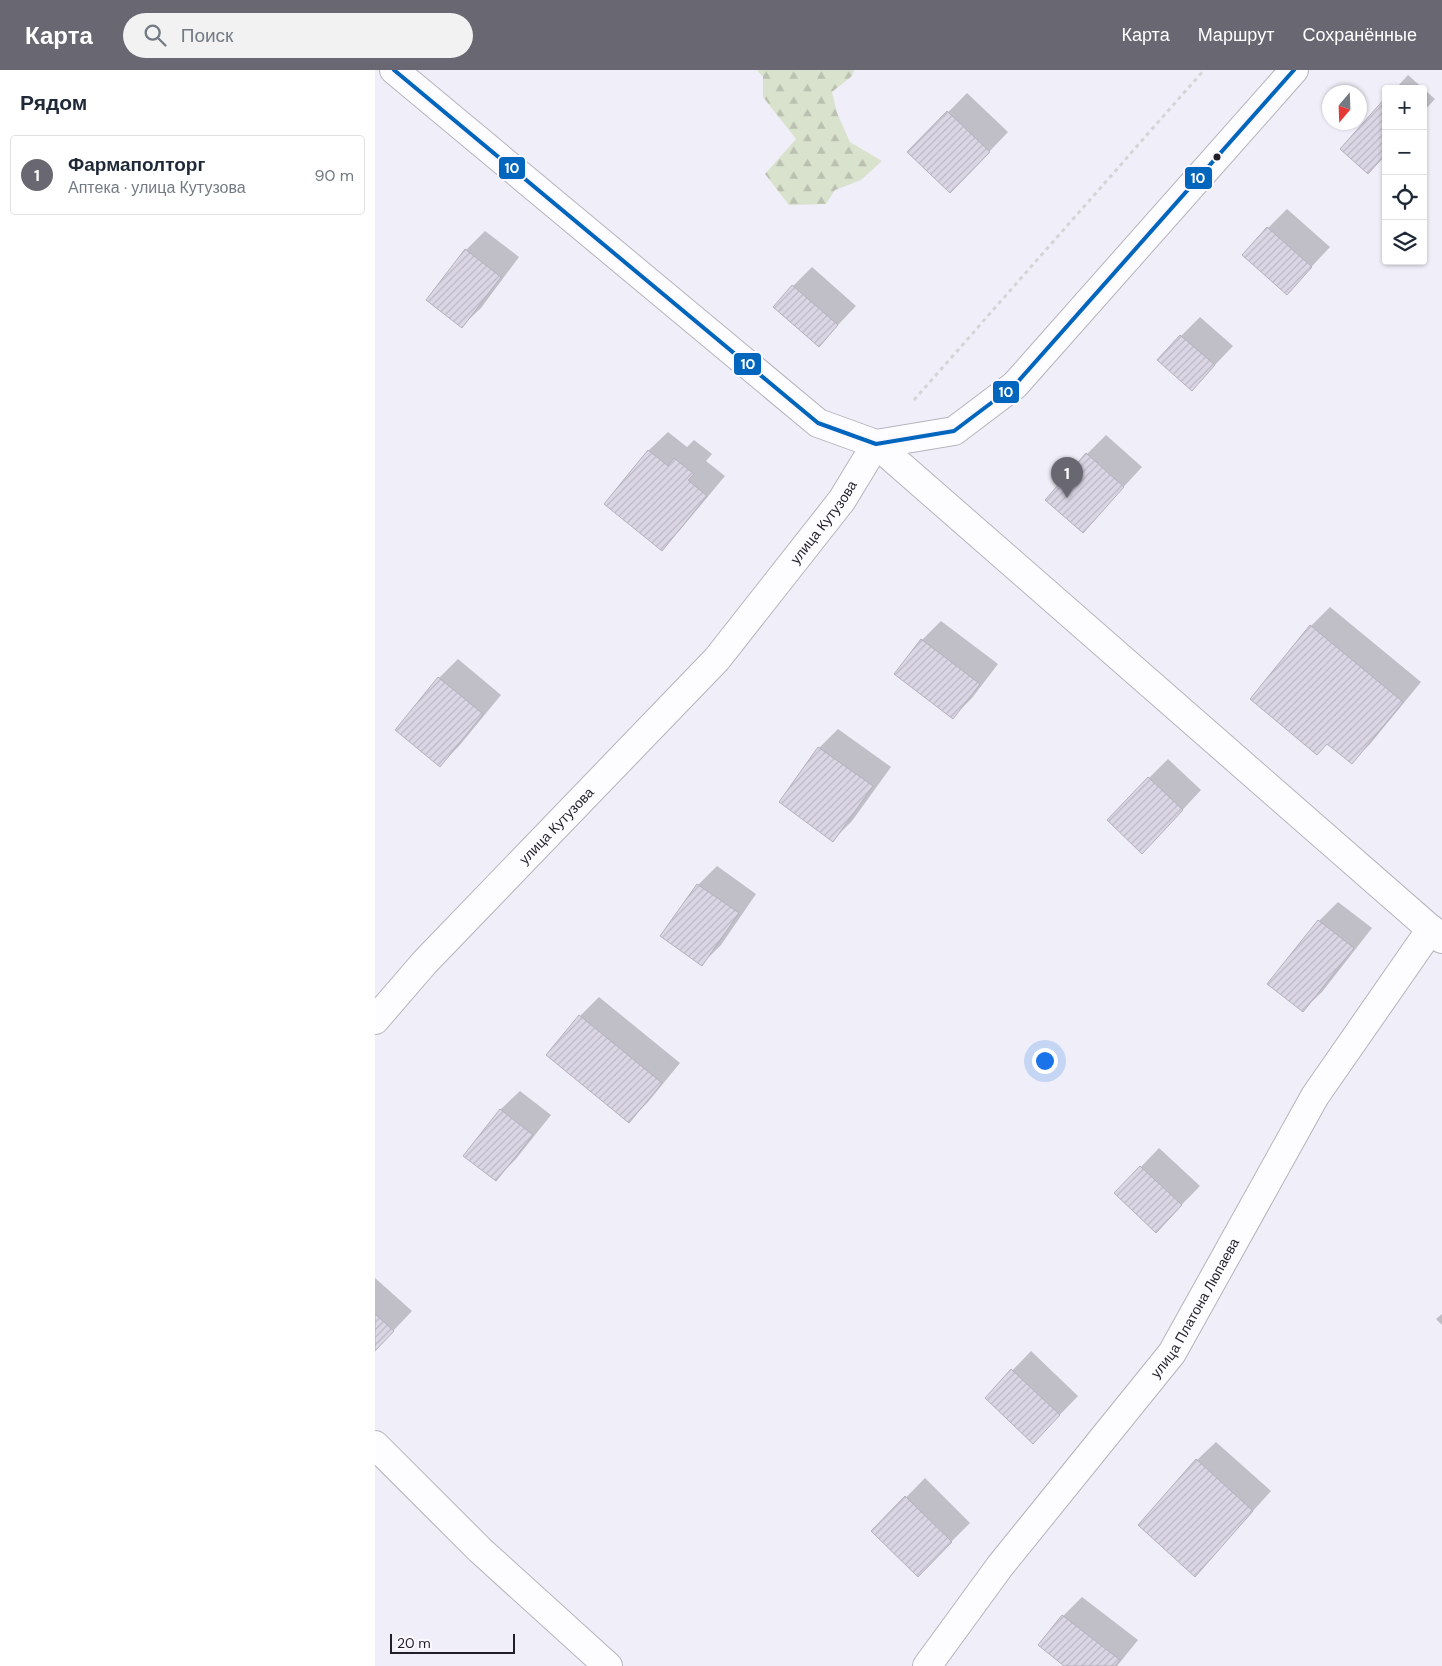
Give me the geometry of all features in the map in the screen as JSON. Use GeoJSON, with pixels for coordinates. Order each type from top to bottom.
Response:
{"type":"FeatureCollection","features":[{"type":"Feature","properties":{"kind":"street"},"geometry":{"type":"LineString","coordinates":[[394,70],[818,423],[876,444],[1437,934]]}},
{"type":"Feature","properties":{"kind":"street"},"geometry":{"type":"LineString","coordinates":[[876,444],[954,431],[1015,385],[1294,70]]}},
{"type":"Feature","properties":{"kind":"street","name":"улица Кутузова"},"geometry":{"type":"LineString","coordinates":[[375,1020],[425,962],[717,659],[842,500],[876,444]]}},
{"type":"Feature","properties":{"kind":"street","name":"улица Платона Люпаева"},"geometry":{"type":"LineString","coordinates":[[927,1666],[1000,1566],[1172,1352],[1315,1096],[1437,934]]}},
{"type":"Feature","properties":{"kind":"street"},"geometry":{"type":"LineString","coordinates":[[375,1445],[479,1550],[607,1666]]}},
{"type":"Feature","properties":{"kind":"path"},"geometry":{"type":"LineString","coordinates":[[876,444],[1204,70]]}},
{"type":"Feature","properties":{"kind":"green space"},"geometry":{"type":"Polygon","coordinates":[[[757,70],[854,70],[852,76],[832,92],[837,113],[850,142],[882,161],[861,180],[835,190],[826,204],[789,205],[765,174],[796,139],[763,97],[763,77],[757,70]]]}},
{"type":"Feature","properties":{"kind":"building"},"geometry":{"type":"Polygon","coordinates":[[[1382,102],[1382,158],[1368,174],[1340,149],[1357,130],[1367,130],[1367,118],[1382,102]]]}},
{"type":"Feature","properties":{"kind":"building"},"geometry":{"type":"Polygon","coordinates":[[[947,111],[990,152],[950,193],[907,152],[947,111]]]}},
{"type":"Feature","properties":{"kind":"building"},"geometry":{"type":"Polygon","coordinates":[[[1267,227],[1312,267],[1287,295],[1242,255],[1267,227]]]}},
{"type":"Feature","properties":{"kind":"building"},"geometry":{"type":"Polygon","coordinates":[[[465,249],[501,277],[462,328],[426,300],[465,249]]]}},
{"type":"Feature","properties":{"kind":"building"},"geometry":{"type":"Polygon","coordinates":[[[792,285],[838,325],[819,347],[773,307],[792,285]]]}},
{"type":"Feature","properties":{"kind":"building"},"geometry":{"type":"Polygon","coordinates":[[[1180,335],[1215,365],[1192,391],[1157,360],[1180,335]]]}},
{"type":"Feature","properties":{"kind":"building"},"geometry":{"type":"Polygon","coordinates":[[[648,450],[668,466],[674,458],[694,474],[688,480],[707,496],[662,551],[604,504],[648,450]]]}},
{"type":"Feature","properties":{"kind":"building"},"geometry":{"type":"Polygon","coordinates":[[[1086,453],[1124,487],[1083,533],[1045,500],[1086,453]]]}},
{"type":"Feature","properties":{"kind":"building"},"geometry":{"type":"Polygon","coordinates":[[[1310,625],[1403,702],[1352,764],[1327,744],[1317,755],[1250,699],[1310,625]]]}},
{"type":"Feature","properties":{"kind":"building"},"geometry":{"type":"Polygon","coordinates":[[[921,639],[980,684],[953,719],[894,674],[921,639]]]}},
{"type":"Feature","properties":{"kind":"building"},"geometry":{"type":"Polygon","coordinates":[[[438,677],[483,714],[440,767],[395,730],[438,677]]]}},
{"type":"Feature","properties":{"kind":"building"},"geometry":{"type":"Polygon","coordinates":[[[818,747],[873,786],[833,842],[779,802],[818,747]]]}},
{"type":"Feature","properties":{"kind":"building"},"geometry":{"type":"Polygon","coordinates":[[[1148,777],[1183,810],[1142,854],[1107,820],[1148,777]]]}},
{"type":"Feature","properties":{"kind":"building"},"geometry":{"type":"Polygon","coordinates":[[[697,884],[739,913],[702,966],[660,936],[697,884]]]}},
{"type":"Feature","properties":{"kind":"building"},"geometry":{"type":"Polygon","coordinates":[[[1318,920],[1354,948],[1303,1012],[1267,984],[1318,920]]]}},
{"type":"Feature","properties":{"kind":"building"},"geometry":{"type":"Polygon","coordinates":[[[579,1015],[662,1083],[629,1123],[546,1055],[579,1015]]]}},
{"type":"Feature","properties":{"kind":"building"},"geometry":{"type":"Polygon","coordinates":[[[500,1109],[533,1135],[496,1181],[463,1156],[500,1109]]]}},
{"type":"Feature","properties":{"kind":"building"},"geometry":{"type":"Polygon","coordinates":[[[1140,1166],[1182,1205],[1156,1233],[1114,1193],[1140,1166]]]}},
{"type":"Feature","properties":{"kind":"building"},"geometry":{"type":"Polygon","coordinates":[[[375,1314],[394,1331],[375,1351],[375,1314]]]}},
{"type":"Feature","properties":{"kind":"building"},"geometry":{"type":"Polygon","coordinates":[[[1011,1369],[1060,1415],[1033,1444],[985,1398],[1011,1369]]]}},
{"type":"Feature","properties":{"kind":"building"},"geometry":{"type":"Polygon","coordinates":[[[1196,1459],[1253,1511],[1195,1577],[1138,1525],[1196,1459]]]}},
{"type":"Feature","properties":{"kind":"building"},"geometry":{"type":"Polygon","coordinates":[[[905,1496],[952,1542],[918,1577],[871,1531],[905,1496]]]}},
{"type":"Feature","properties":{"kind":"building"},"geometry":{"type":"Polygon","coordinates":[[[1062,1615],[1120,1660],[1115,1666],[1064,1666],[1038,1645],[1062,1615]]]}},
{"type":"Feature","properties":{"kind":"transit line","name":"10"},"geometry":{"type":"LineString","coordinates":[[394,70],[818,423],[876,444]]}},
{"type":"Feature","properties":{"kind":"transit line","name":"10"},"geometry":{"type":"LineString","coordinates":[[876,444],[954,431],[1015,385],[1294,70]]}},
{"type":"Feature","properties":{"kind":"place","name":"Фармаполторг"},"geometry":{"type":"Point","coordinates":[1067,498]}}]}
